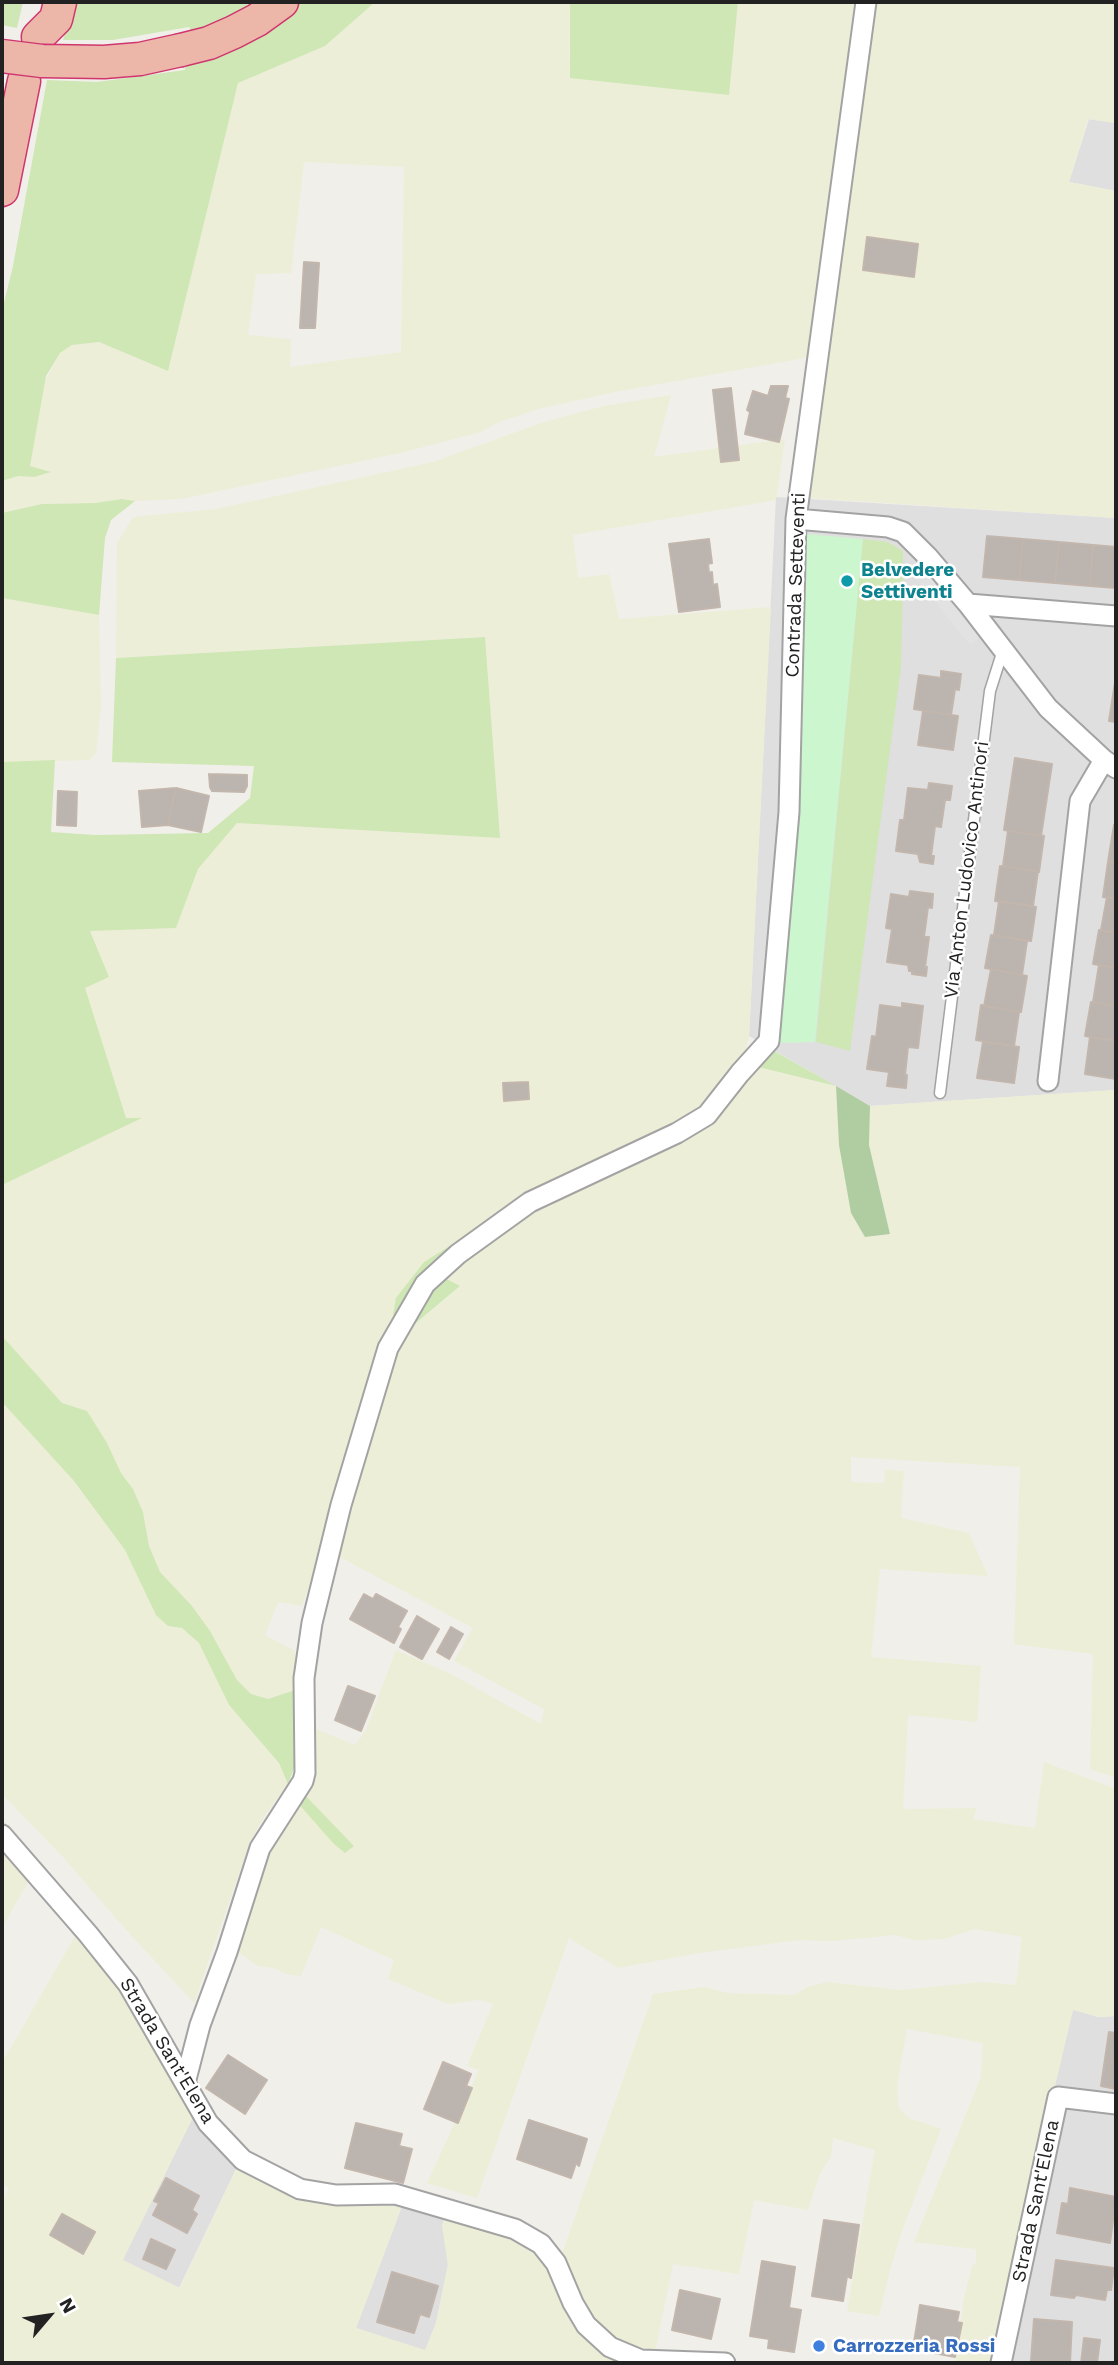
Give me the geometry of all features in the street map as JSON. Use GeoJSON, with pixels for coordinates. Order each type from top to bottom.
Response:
{"type":"FeatureCollection","features":[{"type":"Feature","properties":{"kind":"highway"},"geometry":{"type":"LineString","coordinates":[[41,2],[35,37],[56,19],[60,2]]}},
{"type":"Feature","properties":{"kind":"highway"},"geometry":{"type":"LineString","coordinates":[[2,56],[42,61],[104,62],[140,59],[209,43],[257,20],[282,2]]}},
{"type":"Feature","properties":{"kind":"highway"},"geometry":{"type":"LineString","coordinates":[[2,190],[24,81]]}},
{"type":"Feature","properties":{"kind":"street","name":"Contrada Setteventi"},"geometry":{"type":"LineString","coordinates":[[185,2083],[200,2025],[227,1952],[260,1848],[303,1781],[304,1678],[312,1623],[341,1505],[388,1348],[425,1284],[458,1254],[530,1202],[677,1133],[707,1115],[769,1041],[789,812],[796,519],[866,2]]}},
{"type":"Feature","properties":{"kind":"street"},"geometry":{"type":"LineString","coordinates":[[796,519],[888,527],[903,531],[968,604],[1048,708],[1110,764],[1080,801],[1048,1081]]}},
{"type":"Feature","properties":{"kind":"street"},"geometry":{"type":"LineString","coordinates":[[968,604],[1116,616]]}},
{"type":"Feature","properties":{"kind":"street","name":"Strada Sant'Elena"},"geometry":{"type":"LineString","coordinates":[[2,1835],[89,1934],[128,1984],[208,2123],[243,2160],[300,2189],[336,2195],[395,2194],[515,2229],[541,2244],[556,2263],[586,2325],[610,2347],[641,2360],[725,2363]]}},
{"type":"Feature","properties":{"kind":"street","name":"Strada Sant'Elena"},"geometry":{"type":"LineString","coordinates":[[1001,2363],[1058,2097],[1116,2104]]}},
{"type":"Feature","properties":{"kind":"lane","name":"Via Anton Ludovico Antinori"},"geometry":{"type":"LineString","coordinates":[[940,1093],[990,691],[1003,650]]}},
{"type":"Feature","properties":{"kind":"shaded area"},"geometry":{"type":"Polygon","coordinates":[[[1089,119],[1116,123],[1116,191],[1069,182],[1089,119]]]}},
{"type":"Feature","properties":{"kind":"shaded area"},"geometry":{"type":"Polygon","coordinates":[[[776,497],[1116,518],[1116,1090],[870,1106],[749,1036],[776,497]]]}},
{"type":"Feature","properties":{"kind":"shaded area"},"geometry":{"type":"Polygon","coordinates":[[[918,560],[981,636],[970,645],[908,569],[918,560]]]}},
{"type":"Feature","properties":{"kind":"shaded area"},"geometry":{"type":"Polygon","coordinates":[[[1073,2009],[1098,2017],[1116,2016],[1116,2363],[989,2363],[1073,2009]]]}},
{"type":"Feature","properties":{"kind":"shaded area"},"geometry":{"type":"Polygon","coordinates":[[[194,2115],[237,2167],[179,2288],[122,2260],[194,2115]]]}},
{"type":"Feature","properties":{"kind":"shaded area"},"geometry":{"type":"Polygon","coordinates":[[[402,2206],[444,2217],[448,2265],[436,2323],[425,2351],[356,2328],[402,2206]]]}},
{"type":"Feature","properties":{"kind":"green space"},"geometry":{"type":"Polygon","coordinates":[[[2,2],[23,2],[17,28],[2,25],[2,2]]]}},
{"type":"Feature","properties":{"kind":"green space"},"geometry":{"type":"Polygon","coordinates":[[[73,2],[253,2],[229,17],[192,32],[189,27],[113,40],[63,40],[73,2]]]}},
{"type":"Feature","properties":{"kind":"green space"},"geometry":{"type":"Polygon","coordinates":[[[302,2],[375,2],[325,46],[238,83],[168,371],[99,342],[72,345],[60,353],[46,376],[30,466],[51,472],[2,481],[2,311],[13,266],[47,80],[97,82],[185,70],[184,62],[264,29],[302,2]]]}},
{"type":"Feature","properties":{"kind":"green space"},"geometry":{"type":"Polygon","coordinates":[[[375,2],[570,2],[569,58],[729,95],[738,2],[854,2],[810,357],[542,408],[499,422],[481,432],[400,453],[181,499],[122,499],[95,503],[43,504],[2,513],[2,481],[50,472],[30,466],[44,383],[60,353],[72,345],[99,342],[168,371],[238,83],[325,46],[375,2]],[[304,162],[291,273],[256,274],[248,335],[291,339],[290,367],[401,352],[404,167],[304,162]]]}},
{"type":"Feature","properties":{"kind":"green space"},"geometry":{"type":"Polygon","coordinates":[[[570,2],[738,2],[729,95],[570,78],[570,2]]]}},
{"type":"Feature","properties":{"kind":"green space"},"geometry":{"type":"Polygon","coordinates":[[[876,2],[1116,2],[1116,123],[1088,119],[1069,182],[1116,191],[1116,518],[808,498],[820,426],[876,2]]]}},
{"type":"Feature","properties":{"kind":"green space"},"geometry":{"type":"Polygon","coordinates":[[[671,395],[654,457],[785,439],[776,500],[573,535],[578,578],[609,574],[619,619],[771,607],[749,1036],[734,1078],[750,1065],[836,1086],[839,1145],[865,1237],[890,1234],[869,1145],[870,1106],[1116,1090],[1116,1778],[1090,1769],[1093,1654],[1014,1644],[1020,1467],[851,1457],[851,1482],[884,1483],[885,1470],[904,1471],[901,1518],[969,1533],[988,1576],[880,1569],[871,1657],[981,1666],[977,1722],[908,1715],[903,1809],[977,1808],[973,1819],[1035,1828],[1044,1762],[1116,1789],[1116,2016],[1098,2017],[1073,2010],[989,2363],[955,2363],[964,2298],[972,2266],[976,2263],[976,2249],[914,2242],[981,2077],[983,2043],[907,2029],[897,2085],[898,2107],[909,2118],[941,2129],[902,2231],[879,2316],[847,2311],[875,2150],[833,2138],[831,2156],[819,2176],[808,2210],[754,2200],[739,2274],[673,2264],[655,2352],[613,2337],[595,2322],[561,2257],[653,1994],[704,1987],[728,1993],[795,1995],[807,1987],[827,1982],[901,1990],[981,1982],[1016,1985],[1022,1937],[975,1929],[944,1939],[915,1940],[895,1935],[832,1941],[799,1940],[699,1953],[618,1968],[569,1938],[477,2198],[427,2183],[479,2070],[467,2066],[493,2004],[479,2000],[448,2004],[388,1979],[394,1960],[321,1927],[301,1976],[258,1966],[233,1948],[263,1851],[297,1802],[345,1853],[354,1846],[302,1792],[309,1726],[355,1745],[366,1730],[396,1650],[451,1674],[541,1724],[544,1709],[454,1661],[473,1628],[334,1554],[394,1355],[404,1333],[460,1287],[441,1275],[453,1244],[424,1262],[397,1298],[399,1320],[302,1606],[278,1602],[265,1635],[295,1651],[295,1690],[268,1699],[251,1694],[237,1680],[210,1631],[192,1606],[160,1572],[149,1546],[143,1512],[133,1489],[121,1473],[107,1443],[87,1411],[62,1404],[2,1336],[2,1185],[140,1119],[126,1118],[84,988],[109,977],[90,930],[176,928],[198,869],[237,823],[500,838],[485,637],[116,658],[117,543],[133,517],[216,509],[433,462],[544,422],[604,406],[671,395]],[[528,1082],[503,1083],[504,1101],[529,1099],[528,1082]]]}},
{"type":"Feature","properties":{"kind":"green space"},"geometry":{"type":"Polygon","coordinates":[[[122,499],[135,501],[111,520],[105,538],[99,615],[2,598],[2,513],[42,504],[95,503],[122,499]]]}},
{"type":"Feature","properties":{"kind":"green space"},"geometry":{"type":"Polygon","coordinates":[[[806,534],[863,539],[815,1042],[776,1043],[799,816],[806,534]]]}},
{"type":"Feature","properties":{"kind":"green space"},"geometry":{"type":"Polygon","coordinates":[[[863,539],[888,542],[903,551],[901,667],[850,1051],[816,1042],[863,539]]]}},
{"type":"Feature","properties":{"kind":"green space"},"geometry":{"type":"Polygon","coordinates":[[[2,598],[99,615],[101,707],[96,753],[90,760],[2,762],[2,598]]]}},
{"type":"Feature","properties":{"kind":"green space"},"geometry":{"type":"Polygon","coordinates":[[[485,637],[500,838],[237,823],[198,869],[176,928],[90,931],[109,977],[85,988],[126,1118],[142,1118],[2,1185],[2,762],[55,760],[51,832],[95,835],[208,833],[250,798],[254,766],[112,762],[116,658],[485,637]]]}},
{"type":"Feature","properties":{"kind":"green space"},"geometry":{"type":"Polygon","coordinates":[[[767,1047],[836,1086],[750,1065],[767,1047]]]}},
{"type":"Feature","properties":{"kind":"green space"},"geometry":{"type":"Polygon","coordinates":[[[836,1086],[870,1106],[869,1145],[890,1234],[865,1237],[851,1213],[839,1145],[836,1086]]]}},
{"type":"Feature","properties":{"kind":"green space"},"geometry":{"type":"Polygon","coordinates":[[[476,1242],[441,1276],[460,1286],[404,1333],[399,1320],[393,1315],[396,1298],[424,1262],[453,1244],[476,1242]]]}},
{"type":"Feature","properties":{"kind":"green space"},"geometry":{"type":"Polygon","coordinates":[[[2,1336],[62,1403],[87,1411],[107,1443],[121,1473],[133,1489],[143,1512],[149,1546],[160,1572],[192,1606],[210,1631],[237,1680],[251,1694],[268,1699],[295,1690],[298,1758],[288,1784],[279,1763],[229,1705],[199,1643],[182,1628],[168,1626],[156,1615],[125,1550],[74,1481],[2,1402],[2,1336]]]}},
{"type":"Feature","properties":{"kind":"green space"},"geometry":{"type":"Polygon","coordinates":[[[2,1402],[74,1481],[125,1550],[168,1626],[182,1628],[199,1643],[229,1705],[279,1763],[288,1784],[267,1812],[250,1842],[194,2003],[62,1856],[2,1794],[2,1402]]]}},
{"type":"Feature","properties":{"kind":"green space"},"geometry":{"type":"Polygon","coordinates":[[[302,1792],[354,1846],[345,1853],[333,1843],[297,1802],[302,1792]]]}},
{"type":"Feature","properties":{"kind":"green space"},"geometry":{"type":"Polygon","coordinates":[[[2,1845],[31,1877],[2,1928],[2,1845]]]}},
{"type":"Feature","properties":{"kind":"green space"},"geometry":{"type":"Polygon","coordinates":[[[78,1931],[121,1989],[194,2115],[123,2260],[180,2288],[237,2167],[297,2198],[333,2205],[402,2206],[356,2328],[425,2350],[436,2323],[448,2265],[442,2226],[444,2217],[511,2236],[536,2251],[547,2265],[564,2306],[579,2331],[605,2356],[623,2363],[2,2363],[2,2203],[9,2189],[2,2184],[2,2063],[78,1931]],[[62,2214],[50,2236],[82,2254],[94,2232],[62,2214]]]}},
{"type":"Feature","properties":{"kind":"building"},"geometry":{"type":"Polygon","coordinates":[[[867,237],[918,244],[914,277],[863,270],[867,237]]]}},
{"type":"Feature","properties":{"kind":"building"},"geometry":{"type":"Polygon","coordinates":[[[304,262],[319,263],[315,328],[300,328],[304,262]]]}},
{"type":"Feature","properties":{"kind":"building"},"geometry":{"type":"Polygon","coordinates":[[[771,386],[788,386],[785,398],[789,399],[779,442],[745,434],[750,412],[747,410],[753,391],[768,396],[771,386]]]}},
{"type":"Feature","properties":{"kind":"building"},"geometry":{"type":"Polygon","coordinates":[[[731,388],[739,460],[721,462],[713,390],[731,388]]]}},
{"type":"Feature","properties":{"kind":"building"},"geometry":{"type":"Polygon","coordinates":[[[987,536],[1023,539],[1019,580],[983,577],[987,536]]]}},
{"type":"Feature","properties":{"kind":"building"},"geometry":{"type":"Polygon","coordinates":[[[709,539],[712,563],[708,564],[709,573],[712,572],[713,585],[717,584],[720,607],[679,612],[669,544],[709,539]]]}},
{"type":"Feature","properties":{"kind":"building"},"geometry":{"type":"Polygon","coordinates":[[[1023,539],[1059,542],[1055,583],[1019,580],[1023,539]]]}},
{"type":"Feature","properties":{"kind":"building"},"geometry":{"type":"Polygon","coordinates":[[[1059,542],[1093,545],[1090,586],[1055,583],[1059,542]]]}},
{"type":"Feature","properties":{"kind":"building"},"geometry":{"type":"Polygon","coordinates":[[[1093,545],[1116,547],[1116,588],[1090,586],[1093,545]]]}},
{"type":"Feature","properties":{"kind":"building"},"geometry":{"type":"Polygon","coordinates":[[[941,671],[961,674],[959,690],[955,689],[951,715],[914,709],[919,675],[941,678],[941,671]]]}},
{"type":"Feature","properties":{"kind":"building"},"geometry":{"type":"Polygon","coordinates":[[[1116,676],[1116,722],[1109,721],[1116,676]]]}},
{"type":"Feature","properties":{"kind":"building"},"geometry":{"type":"Polygon","coordinates":[[[923,711],[958,716],[953,750],[918,745],[923,711]]]}},
{"type":"Feature","properties":{"kind":"building"},"geometry":{"type":"Polygon","coordinates":[[[1015,758],[1052,764],[1041,836],[1004,830],[1015,758]]]}},
{"type":"Feature","properties":{"kind":"building"},"geometry":{"type":"Polygon","coordinates":[[[209,774],[247,775],[247,786],[244,792],[212,791],[209,774]]]}},
{"type":"Feature","properties":{"kind":"building"},"geometry":{"type":"Polygon","coordinates":[[[929,783],[952,786],[950,800],[945,800],[941,827],[935,826],[931,856],[934,856],[933,864],[920,862],[918,854],[896,851],[908,788],[928,790],[929,783]]]}},
{"type":"Feature","properties":{"kind":"building"},"geometry":{"type":"Polygon","coordinates":[[[176,788],[209,796],[201,832],[168,825],[176,788]]]}},
{"type":"Feature","properties":{"kind":"building"},"geometry":{"type":"Polygon","coordinates":[[[176,788],[168,825],[142,827],[139,791],[176,788]]]}},
{"type":"Feature","properties":{"kind":"building"},"geometry":{"type":"Polygon","coordinates":[[[58,791],[77,792],[76,826],[57,825],[58,791]]]}},
{"type":"Feature","properties":{"kind":"building"},"geometry":{"type":"Polygon","coordinates":[[[1116,825],[1116,863],[1108,862],[1116,825]]]}},
{"type":"Feature","properties":{"kind":"building"},"geometry":{"type":"Polygon","coordinates":[[[1008,831],[1044,836],[1039,872],[1003,866],[1008,831]]]}},
{"type":"Feature","properties":{"kind":"building"},"geometry":{"type":"Polygon","coordinates":[[[1108,862],[1116,863],[1116,899],[1103,897],[1108,862]]]}},
{"type":"Feature","properties":{"kind":"building"},"geometry":{"type":"Polygon","coordinates":[[[1000,866],[1038,871],[1033,906],[995,901],[1000,866]]]}},
{"type":"Feature","properties":{"kind":"building"},"geometry":{"type":"Polygon","coordinates":[[[910,891],[933,894],[932,908],[928,907],[924,937],[929,937],[926,976],[912,974],[908,965],[887,962],[892,929],[886,928],[891,894],[909,897],[910,891]]]}},
{"type":"Feature","properties":{"kind":"building"},"geometry":{"type":"Polygon","coordinates":[[[1107,897],[1116,899],[1116,933],[1101,930],[1107,897]]]}},
{"type":"Feature","properties":{"kind":"building"},"geometry":{"type":"Polygon","coordinates":[[[999,901],[1036,907],[1031,941],[994,935],[999,901]]]}},
{"type":"Feature","properties":{"kind":"building"},"geometry":{"type":"Polygon","coordinates":[[[1099,930],[1116,933],[1116,968],[1093,964],[1099,930]]]}},
{"type":"Feature","properties":{"kind":"building"},"geometry":{"type":"Polygon","coordinates":[[[991,935],[1027,941],[1022,975],[985,968],[991,935]]]}},
{"type":"Feature","properties":{"kind":"building"},"geometry":{"type":"Polygon","coordinates":[[[1099,965],[1116,968],[1116,1006],[1093,1002],[1099,965]]]}},
{"type":"Feature","properties":{"kind":"building"},"geometry":{"type":"Polygon","coordinates":[[[991,969],[1027,976],[1021,1012],[984,1006],[991,969]]]}},
{"type":"Feature","properties":{"kind":"building"},"geometry":{"type":"Polygon","coordinates":[[[1091,1002],[1116,1006],[1116,1041],[1085,1036],[1091,1002]]]}},
{"type":"Feature","properties":{"kind":"building"},"geometry":{"type":"Polygon","coordinates":[[[902,1003],[923,1006],[918,1048],[908,1047],[906,1088],[887,1086],[889,1072],[867,1069],[872,1036],[876,1037],[880,1005],[902,1008],[902,1003]]]}},
{"type":"Feature","properties":{"kind":"building"},"geometry":{"type":"Polygon","coordinates":[[[981,1005],[1019,1012],[1014,1046],[976,1040],[981,1005]]]}},
{"type":"Feature","properties":{"kind":"building"},"geometry":{"type":"Polygon","coordinates":[[[1090,1037],[1116,1041],[1116,1079],[1085,1074],[1090,1037]]]}},
{"type":"Feature","properties":{"kind":"building"},"geometry":{"type":"Polygon","coordinates":[[[983,1042],[1019,1047],[1014,1083],[977,1078],[983,1042]]]}},
{"type":"Feature","properties":{"kind":"building"},"geometry":{"type":"Polygon","coordinates":[[[528,1082],[529,1099],[504,1101],[503,1083],[528,1082]]]}},
{"type":"Feature","properties":{"kind":"building"},"geometry":{"type":"Polygon","coordinates":[[[364,1594],[373,1599],[376,1594],[407,1611],[398,1627],[401,1629],[394,1643],[350,1619],[364,1594]]]}},
{"type":"Feature","properties":{"kind":"building"},"geometry":{"type":"Polygon","coordinates":[[[417,1616],[439,1629],[422,1659],[400,1647],[417,1616]]]}},
{"type":"Feature","properties":{"kind":"building"},"geometry":{"type":"Polygon","coordinates":[[[451,1627],[463,1634],[449,1659],[437,1652],[451,1627]]]}},
{"type":"Feature","properties":{"kind":"building"},"geometry":{"type":"Polygon","coordinates":[[[348,1686],[375,1696],[361,1731],[335,1720],[348,1686]]]}},
{"type":"Feature","properties":{"kind":"building"},"geometry":{"type":"Polygon","coordinates":[[[1109,2032],[1116,2033],[1116,2089],[1101,2086],[1109,2032]]]}},
{"type":"Feature","properties":{"kind":"building"},"geometry":{"type":"Polygon","coordinates":[[[228,2055],[267,2080],[245,2114],[206,2088],[228,2055]]]}},
{"type":"Feature","properties":{"kind":"building"},"geometry":{"type":"Polygon","coordinates":[[[443,2062],[471,2074],[466,2086],[472,2088],[458,2123],[424,2109],[443,2062]]]}},
{"type":"Feature","properties":{"kind":"building"},"geometry":{"type":"Polygon","coordinates":[[[529,2120],[587,2139],[579,2166],[576,2163],[571,2178],[517,2159],[529,2120]]]}},
{"type":"Feature","properties":{"kind":"building"},"geometry":{"type":"Polygon","coordinates":[[[356,2123],[402,2134],[399,2146],[412,2149],[403,2183],[345,2168],[356,2123]]]}},
{"type":"Feature","properties":{"kind":"building"},"geometry":{"type":"Polygon","coordinates":[[[166,2178],[199,2196],[192,2210],[197,2214],[187,2233],[153,2215],[159,2203],[154,2201],[166,2178]]]}},
{"type":"Feature","properties":{"kind":"building"},"geometry":{"type":"Polygon","coordinates":[[[1070,2188],[1116,2197],[1110,2243],[1057,2233],[1062,2203],[1068,2204],[1070,2188]]]}},
{"type":"Feature","properties":{"kind":"building"},"geometry":{"type":"Polygon","coordinates":[[[62,2214],[95,2232],[83,2254],[50,2235],[62,2214]]]}},
{"type":"Feature","properties":{"kind":"building"},"geometry":{"type":"Polygon","coordinates":[[[824,2220],[859,2225],[851,2278],[847,2276],[843,2301],[812,2296],[824,2220]]]}},
{"type":"Feature","properties":{"kind":"building"},"geometry":{"type":"Polygon","coordinates":[[[151,2239],[175,2250],[166,2269],[143,2259],[151,2239]]]}},
{"type":"Feature","properties":{"kind":"building"},"geometry":{"type":"Polygon","coordinates":[[[1056,2260],[1114,2268],[1111,2290],[1107,2290],[1105,2300],[1076,2295],[1074,2298],[1051,2295],[1056,2260]]]}},
{"type":"Feature","properties":{"kind":"building"},"geometry":{"type":"Polygon","coordinates":[[[762,2261],[795,2267],[789,2308],[801,2310],[794,2352],[768,2348],[769,2339],[750,2336],[762,2261]]]}},
{"type":"Feature","properties":{"kind":"building"},"geometry":{"type":"Polygon","coordinates":[[[392,2272],[438,2286],[429,2317],[420,2314],[414,2333],[377,2322],[392,2272]]]}},
{"type":"Feature","properties":{"kind":"building"},"geometry":{"type":"Polygon","coordinates":[[[680,2290],[720,2299],[711,2339],[672,2330],[680,2290]]]}},
{"type":"Feature","properties":{"kind":"building"},"geometry":{"type":"Polygon","coordinates":[[[920,2305],[959,2312],[957,2322],[962,2323],[955,2357],[913,2349],[920,2305]]]}},
{"type":"Feature","properties":{"kind":"building"},"geometry":{"type":"Polygon","coordinates":[[[1034,2319],[1072,2322],[1070,2363],[1031,2361],[1034,2319]]]}},
{"type":"Feature","properties":{"kind":"building"},"geometry":{"type":"Polygon","coordinates":[[[1084,2338],[1100,2340],[1097,2363],[1081,2363],[1084,2338]]]}},
{"type":"Feature","properties":{"kind":"place","name":"Belvedere Settiventi"},"geometry":{"type":"Point","coordinates":[847,581]}},
{"type":"Feature","properties":{"kind":"place","name":"Carrozzeria Rossi"},"geometry":{"type":"Point","coordinates":[819,2346]}}]}
